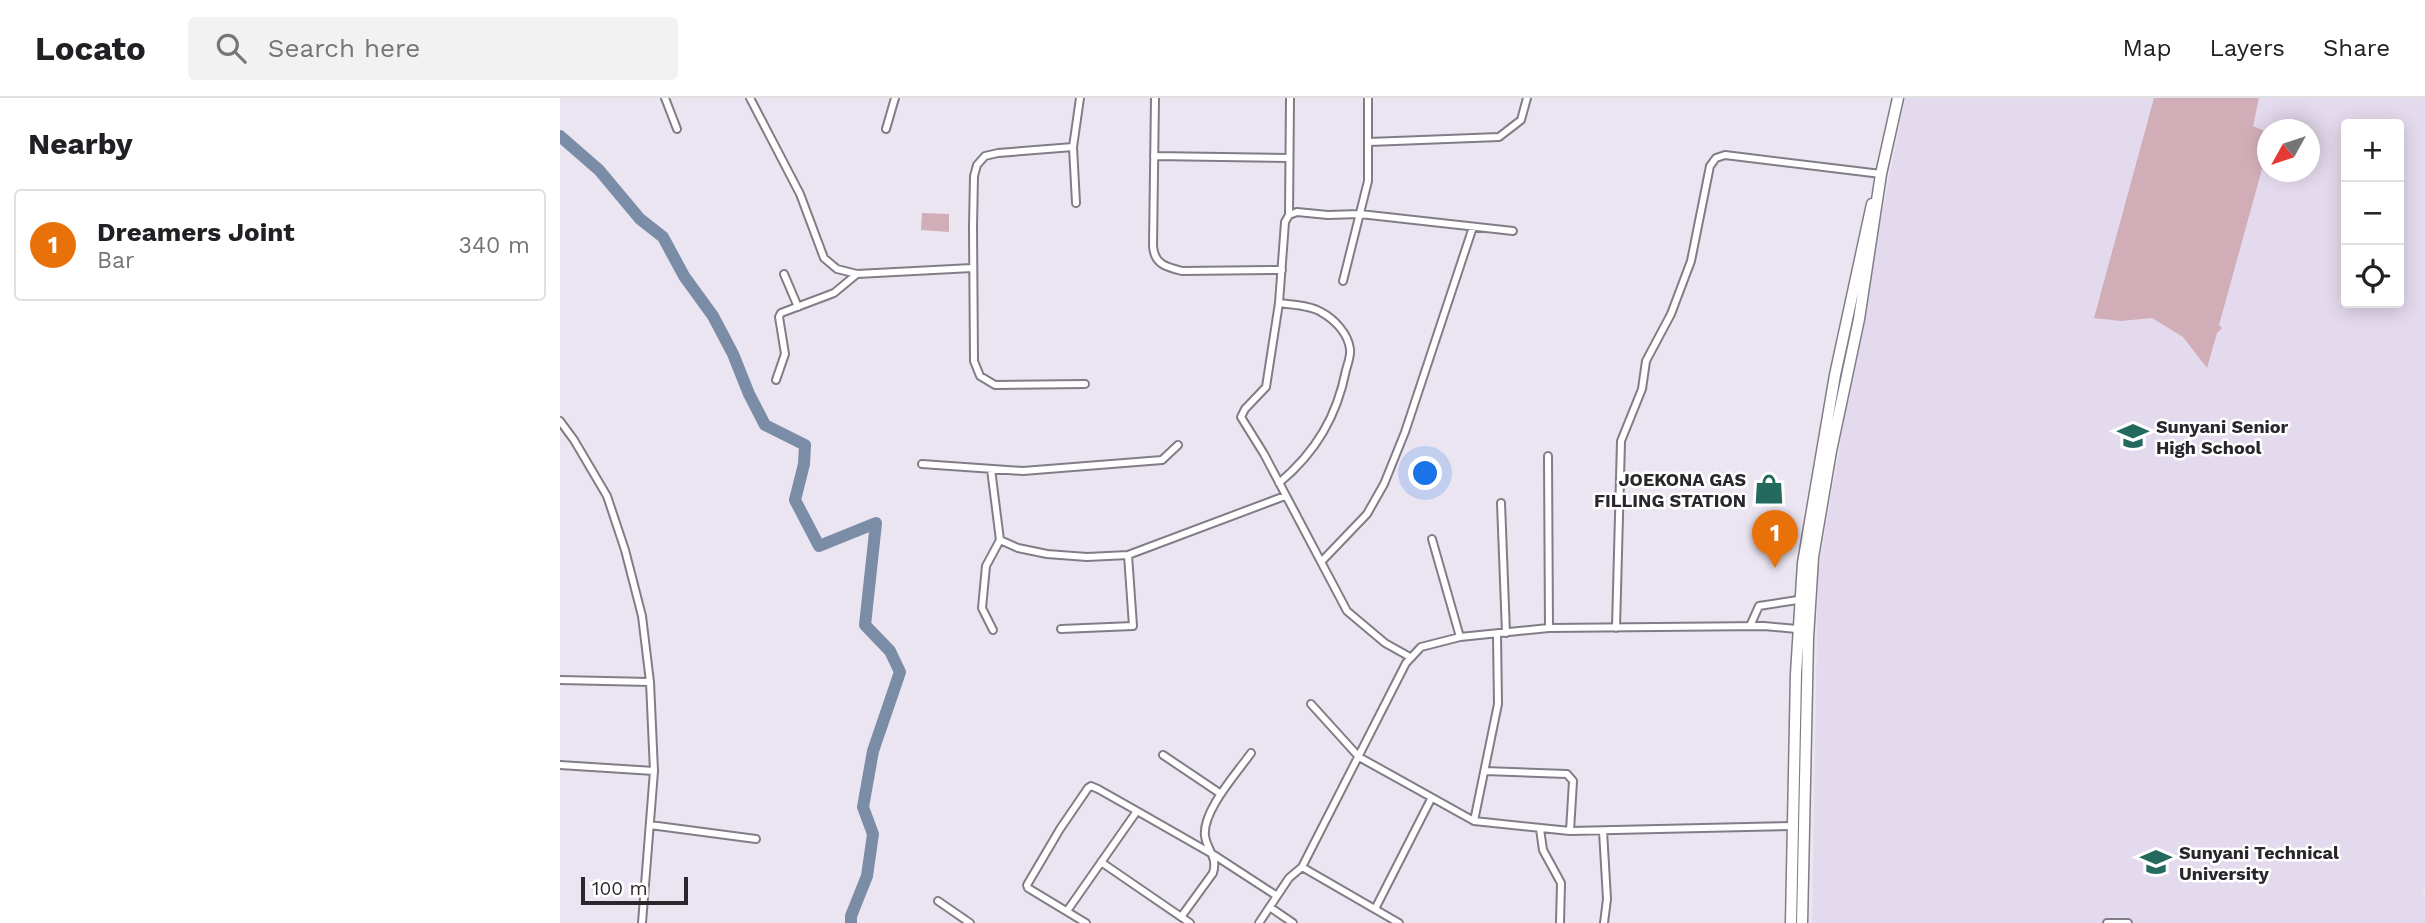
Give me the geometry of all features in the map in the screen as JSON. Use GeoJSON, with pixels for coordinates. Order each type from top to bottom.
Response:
{"type":"FeatureCollection","features":[{"type":"Feature","properties":{"kind":"main road"},"geometry":{"type":"LineString","coordinates":[[1802,923],[1804,599],[1815,486],[1866,229],[1898,98]]}},
{"type":"Feature","properties":{"kind":"main road"},"geometry":{"type":"LineString","coordinates":[[1791,923],[1797,629],[1804,599]]}},
{"type":"Feature","properties":{"kind":"street"},"geometry":{"type":"LineString","coordinates":[[665,98],[677,129]]}},
{"type":"Feature","properties":{"kind":"street"},"geometry":{"type":"LineString","coordinates":[[750,98],[800,194],[824,258],[837,269],[856,274],[972,268]]}},
{"type":"Feature","properties":{"kind":"street"},"geometry":{"type":"LineString","coordinates":[[886,129],[895,98]]}},
{"type":"Feature","properties":{"kind":"street"},"geometry":{"type":"LineString","coordinates":[[1076,203],[1073,147],[1080,98]]}},
{"type":"Feature","properties":{"kind":"street"},"geometry":{"type":"LineString","coordinates":[[1155,98],[1155,258],[1159,263],[1182,271],[1282,270]]}},
{"type":"Feature","properties":{"kind":"street"},"geometry":{"type":"LineString","coordinates":[[1290,98],[1289,215],[1285,222],[1279,303],[1266,387],[1241,417],[1347,611],[1385,643],[1410,657]]}},
{"type":"Feature","properties":{"kind":"street"},"geometry":{"type":"LineString","coordinates":[[1343,281],[1368,181],[1368,98]]}},
{"type":"Feature","properties":{"kind":"street"},"geometry":{"type":"LineString","coordinates":[[1369,142],[1499,136],[1521,120],[1527,98]]}},
{"type":"Feature","properties":{"kind":"street"},"geometry":{"type":"LineString","coordinates":[[1073,147],[998,153],[985,156],[981,160],[974,176],[974,361],[980,376],[995,385],[1085,384]]}},
{"type":"Feature","properties":{"kind":"street"},"geometry":{"type":"LineString","coordinates":[[1616,628],[1621,441],[1642,388],[1646,361],[1671,314],[1690,261],[1710,166],[1716,158],[1725,155],[1881,174]]}},
{"type":"Feature","properties":{"kind":"street"},"geometry":{"type":"LineString","coordinates":[[1154,156],[1290,158]]}},
{"type":"Feature","properties":{"kind":"street"},"geometry":{"type":"LineString","coordinates":[[1289,215],[1297,212],[1360,214],[1513,231]]}},
{"type":"Feature","properties":{"kind":"street"},"geometry":{"type":"LineString","coordinates":[[1322,561],[1367,514],[1384,484],[1405,432],[1473,227]]}},
{"type":"Feature","properties":{"kind":"street"},"geometry":{"type":"LineString","coordinates":[[784,274],[798,307]]}},
{"type":"Feature","properties":{"kind":"street"},"geometry":{"type":"LineString","coordinates":[[776,380],[785,354],[779,317],[781,313],[834,293],[856,274]]}},
{"type":"Feature","properties":{"kind":"street"},"geometry":{"type":"LineString","coordinates":[[1279,303],[1322,312],[1344,332],[1350,350],[1341,394],[1320,439],[1308,456],[1279,483]]}},
{"type":"Feature","properties":{"kind":"street"},"geometry":{"type":"LineString","coordinates":[[560,421],[607,496],[616,518],[642,616],[650,682],[654,771],[642,923]]}},
{"type":"Feature","properties":{"kind":"street"},"geometry":{"type":"LineString","coordinates":[[922,464],[1023,471],[1162,460],[1178,446]]}},
{"type":"Feature","properties":{"kind":"street"},"geometry":{"type":"LineString","coordinates":[[1548,456],[1549,628]]}},
{"type":"Feature","properties":{"kind":"street"},"geometry":{"type":"LineString","coordinates":[[991,469],[1000,540],[986,566],[982,608],[993,630]]}},
{"type":"Feature","properties":{"kind":"street"},"geometry":{"type":"LineString","coordinates":[[1000,540],[1018,548],[1047,554],[1087,557],[1128,555],[1285,496]]}},
{"type":"Feature","properties":{"kind":"street"},"geometry":{"type":"LineString","coordinates":[[1501,503],[1506,634]]}},
{"type":"Feature","properties":{"kind":"street"},"geometry":{"type":"LineString","coordinates":[[1432,539],[1460,637]]}},
{"type":"Feature","properties":{"kind":"street"},"geometry":{"type":"LineString","coordinates":[[1062,629],[1133,626],[1128,555]]}},
{"type":"Feature","properties":{"kind":"street"},"geometry":{"type":"LineString","coordinates":[[1750,626],[1759,606],[1804,599]]}},
{"type":"Feature","properties":{"kind":"street"},"geometry":{"type":"LineString","coordinates":[[1259,923],[1294,873],[1302,867],[1410,657],[1421,647],[1460,637],[1549,628],[1750,626],[1797,629]]}},
{"type":"Feature","properties":{"kind":"street"},"geometry":{"type":"LineString","coordinates":[[1474,821],[1498,704],[1497,635]]}},
{"type":"Feature","properties":{"kind":"street"},"geometry":{"type":"LineString","coordinates":[[560,680],[650,682]]}},
{"type":"Feature","properties":{"kind":"street"},"geometry":{"type":"LineString","coordinates":[[1311,705],[1359,757],[1474,821],[1540,830],[1570,831],[1794,826]]}},
{"type":"Feature","properties":{"kind":"street"},"geometry":{"type":"LineString","coordinates":[[1181,917],[1216,865],[1205,839],[1205,826],[1221,794],[1251,753]]}},
{"type":"Feature","properties":{"kind":"street"},"geometry":{"type":"LineString","coordinates":[[1163,755],[1221,794]]}},
{"type":"Feature","properties":{"kind":"street"},"geometry":{"type":"LineString","coordinates":[[560,765],[654,771]]}},
{"type":"Feature","properties":{"kind":"street"},"geometry":{"type":"LineString","coordinates":[[1485,771],[1571,776],[1570,831]]}},
{"type":"Feature","properties":{"kind":"street"},"geometry":{"type":"LineString","coordinates":[[1086,923],[1027,885],[1091,786],[1214,855],[1277,896]]}},
{"type":"Feature","properties":{"kind":"street"},"geometry":{"type":"LineString","coordinates":[[1375,909],[1431,799]]}},
{"type":"Feature","properties":{"kind":"street"},"geometry":{"type":"LineString","coordinates":[[1067,911],[1137,811]]}},
{"type":"Feature","properties":{"kind":"street"},"geometry":{"type":"LineString","coordinates":[[650,825],[756,839]]}},
{"type":"Feature","properties":{"kind":"street"},"geometry":{"type":"LineString","coordinates":[[1540,830],[1543,850],[1558,873],[1561,883],[1560,923]]}},
{"type":"Feature","properties":{"kind":"street"},"geometry":{"type":"LineString","coordinates":[[1603,831],[1607,899],[1604,923]]}},
{"type":"Feature","properties":{"kind":"street"},"geometry":{"type":"LineString","coordinates":[[1101,862],[1190,923]]}},
{"type":"Feature","properties":{"kind":"street"},"geometry":{"type":"LineString","coordinates":[[1302,867],[1399,923]]}},
{"type":"Feature","properties":{"kind":"street"},"geometry":{"type":"LineString","coordinates":[[937,901],[971,923]]}},
{"type":"Feature","properties":{"kind":"street"},"geometry":{"type":"LineString","coordinates":[[1271,908],[1293,923]]}},
{"type":"Feature","properties":{"kind":"street"},"geometry":{"type":"LineString","coordinates":[[2107,923],[2128,923]]}},
{"type":"Feature","properties":{"kind":"shaded area","name":"Sunyani Senior High School"},"geometry":{"type":"Polygon","coordinates":[[[1905,98],[2425,98],[2425,923],[1812,923],[1818,570],[1873,258],[1905,98]]]}},
{"type":"Feature","properties":{"kind":"shaded area"},"geometry":{"type":"Polygon","coordinates":[[[2154,98],[2259,98],[2253,126],[2257,128],[2258,182],[2219,325],[2222,328],[2217,333],[2207,368],[2183,337],[2152,318],[2121,321],[2094,318],[2154,98]]]}},
{"type":"Feature","properties":{"kind":"shaded area"},"geometry":{"type":"Polygon","coordinates":[[[922,213],[949,214],[949,232],[921,230],[922,213]]]}},
{"type":"Feature","properties":{"kind":"waterway"},"geometry":{"type":"LineString","coordinates":[[560,136],[599,170],[640,219],[663,237],[684,276],[713,316],[765,425],[805,445],[804,464],[795,500],[819,546],[876,523],[865,625],[890,651],[900,672],[873,751],[863,807],[873,834],[867,876],[851,916],[851,923]]}},
{"type":"Feature","properties":{"kind":"place","name":"Sunyani Senior High School"},"geometry":{"type":"Point","coordinates":[2133,436]}},
{"type":"Feature","properties":{"kind":"place","name":"JOEKONA GAS FILLING STATION"},"geometry":{"type":"Point","coordinates":[1769,489]}},
{"type":"Feature","properties":{"kind":"place","name":"Dreamers Joint"},"geometry":{"type":"Point","coordinates":[1775,568]}},
{"type":"Feature","properties":{"kind":"place","name":"Sunyani Technical University"},"geometry":{"type":"Point","coordinates":[2156,862]}}]}
